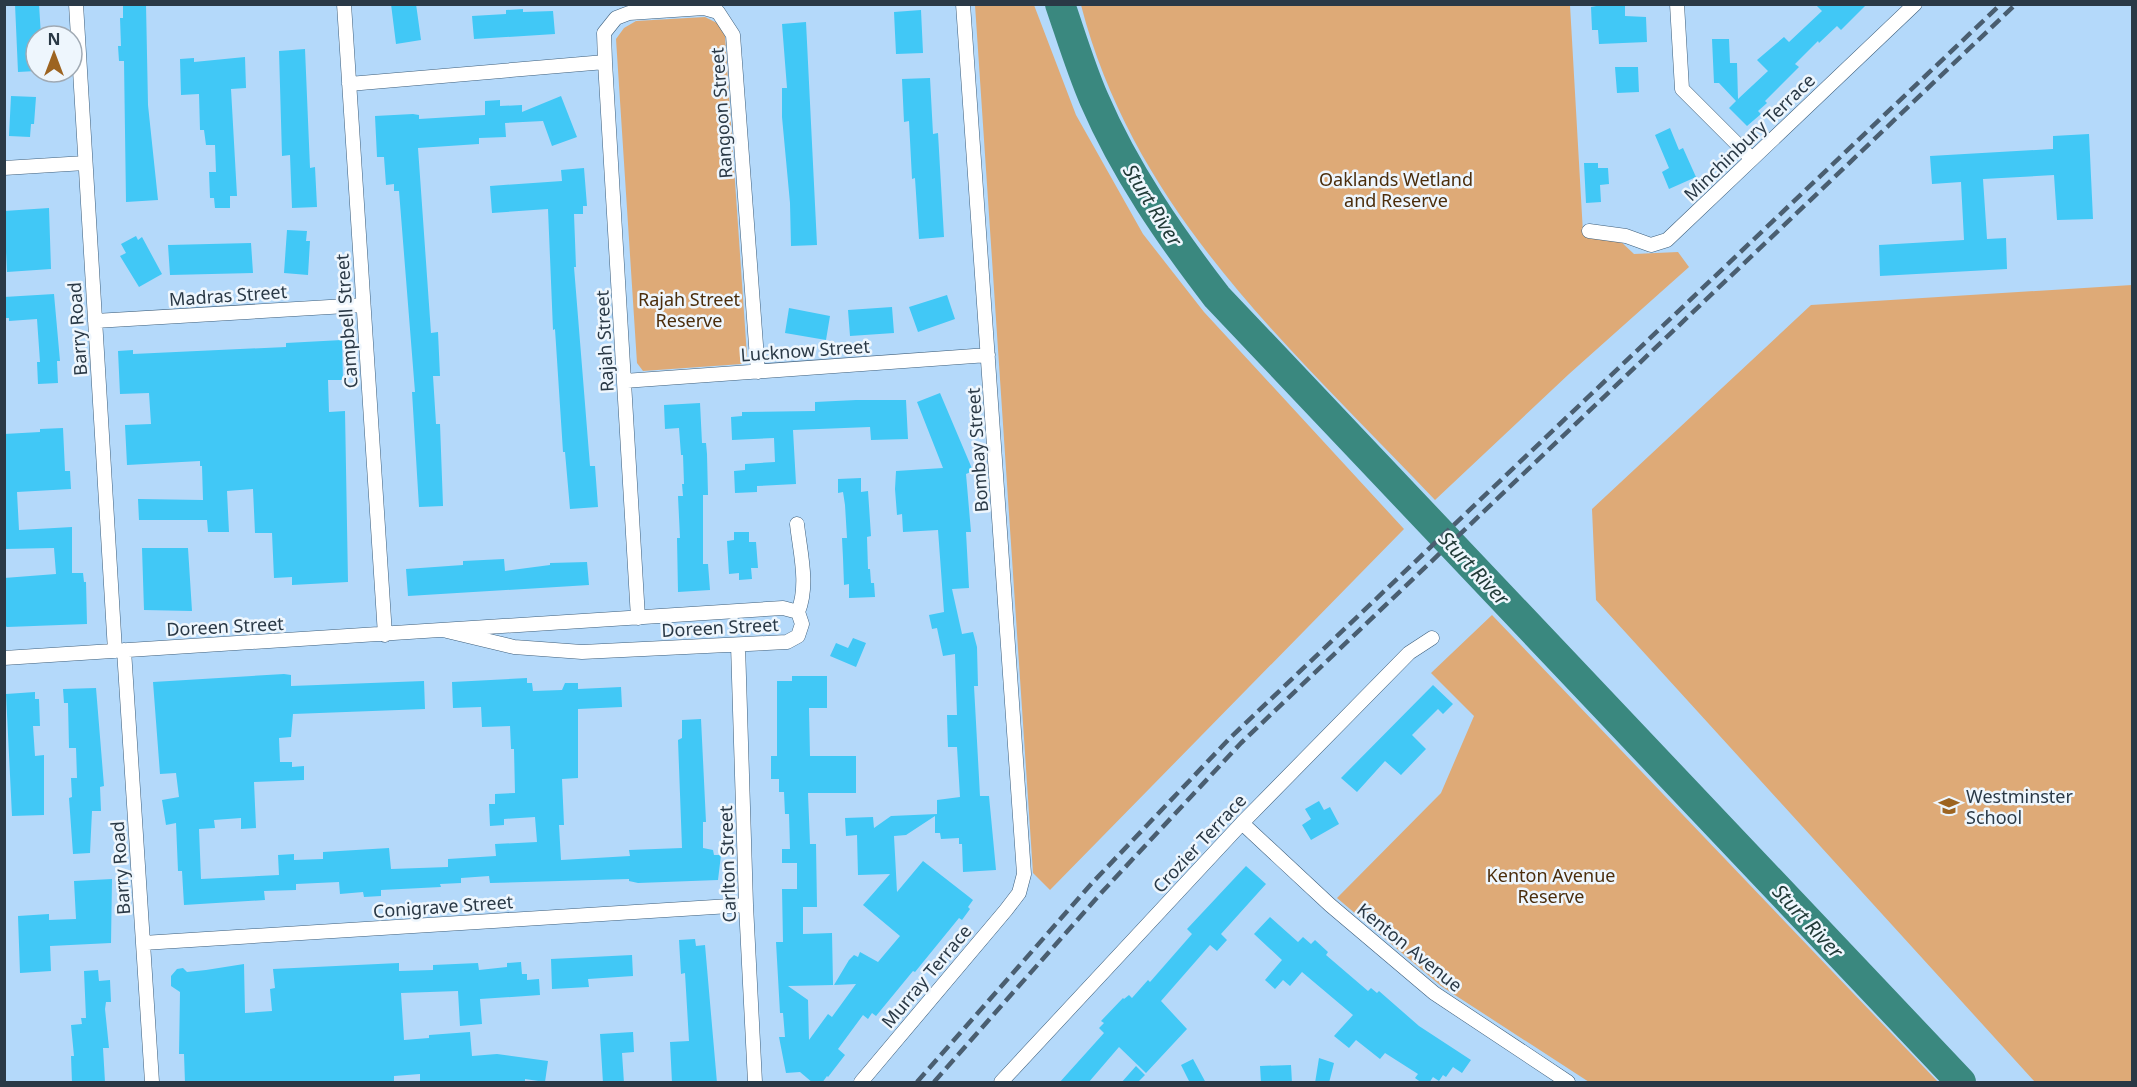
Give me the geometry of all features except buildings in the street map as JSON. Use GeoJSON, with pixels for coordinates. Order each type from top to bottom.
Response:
{"type":"FeatureCollection","features":[{"type":"Feature","properties":{"kind":"street","name":"Barry Road"},"geometry":{"type":"LineString","coordinates":[[76,4],[95,321],[152,1083]]}},
{"type":"Feature","properties":{"kind":"street","name":"Campbell Street"},"geometry":{"type":"LineString","coordinates":[[344,4],[385,635]]}},
{"type":"Feature","properties":{"kind":"street","name":"Bombay Street"},"geometry":{"type":"LineString","coordinates":[[963,4],[1024,848],[1024,874],[1018,893]]}},
{"type":"Feature","properties":{"kind":"street"},"geometry":{"type":"LineString","coordinates":[[1677,4],[1682,89],[1750,158]]}},
{"type":"Feature","properties":{"kind":"street","name":"Minchinbury Terrace"},"geometry":{"type":"LineString","coordinates":[[1589,231],[1626,236],[1651,245],[1667,240],[1750,158],[1915,4]]}},
{"type":"Feature","properties":{"kind":"street","name":"Rangoon Street"},"geometry":{"type":"LineString","coordinates":[[605,62],[604,33],[616,18],[629,13],[704,8],[718,12],[733,34],[758,372]]}},
{"type":"Feature","properties":{"kind":"street"},"geometry":{"type":"LineString","coordinates":[[349,84],[605,62]]}},
{"type":"Feature","properties":{"kind":"street","name":"Rajah Street"},"geometry":{"type":"LineString","coordinates":[[605,62],[638,618]]}},
{"type":"Feature","properties":{"kind":"street"},"geometry":{"type":"LineString","coordinates":[[4,168],[85,163]]}},
{"type":"Feature","properties":{"kind":"street","name":"Madras Street"},"geometry":{"type":"LineString","coordinates":[[95,321],[363,305]]}},
{"type":"Feature","properties":{"kind":"street","name":"Lucknow Street"},"geometry":{"type":"LineString","coordinates":[[624,381],[988,355]]}},
{"type":"Feature","properties":{"kind":"street"},"geometry":{"type":"LineString","coordinates":[[797,524],[804,585],[803,599],[798,612]]}},
{"type":"Feature","properties":{"kind":"street","name":"Doreen Street"},"geometry":{"type":"LineString","coordinates":[[4,658],[783,608],[798,612],[802,624],[798,636],[787,642],[582,652],[514,647],[447,631]]}},
{"type":"Feature","properties":{"kind":"street","name":"Crozier Terrace"},"geometry":{"type":"LineString","coordinates":[[1001,1083],[1242,823],[1409,652],[1432,638]]}},
{"type":"Feature","properties":{"kind":"street","name":"Carlton Street"},"geometry":{"type":"LineString","coordinates":[[738,645],[746,905],[755,1083]]}},
{"type":"Feature","properties":{"kind":"street","name":"Kenton Avenue"},"geometry":{"type":"LineString","coordinates":[[1242,823],[1330,904],[1434,993],[1568,1083]]}},
{"type":"Feature","properties":{"kind":"street","name":"Murray Terrace"},"geometry":{"type":"LineString","coordinates":[[861,1083],[1018,893]]}},
{"type":"Feature","properties":{"kind":"street","name":"Conigrave Street"},"geometry":{"type":"LineString","coordinates":[[143,943],[746,905]]}},
{"type":"Feature","properties":{"kind":"green space"},"geometry":{"type":"Polygon","coordinates":[[[975,5],[1034,5],[1076,115],[1143,234],[1204,312],[1404,529],[1050,890],[1033,873],[975,5]]]}},
{"type":"Feature","properties":{"kind":"green space","name":"Oaklands Wetland and Reserve"},"geometry":{"type":"Polygon","coordinates":[[[1081,5],[1570,5],[1583,233],[1617,238],[1634,254],[1678,252],[1689,267],[1569,374],[1435,500],[1274,332],[1179,214],[1139,149],[1106,80],[1081,5]]]}},
{"type":"Feature","properties":{"kind":"green space","name":"Rajah Street Reserve"},"geometry":{"type":"Polygon","coordinates":[[[705,17],[719,24],[725,36],[747,356],[742,364],[643,371],[637,363],[616,39],[624,28],[636,21],[705,17]]]}},
{"type":"Feature","properties":{"kind":"green space","name":"Westminster School"},"geometry":{"type":"Polygon","coordinates":[[[2132,285],[2132,1082],[2035,1082],[1596,600],[1592,509],[1811,305],[2132,285]]]}},
{"type":"Feature","properties":{"kind":"green space","name":"Kenton Avenue Reserve"},"geometry":{"type":"Polygon","coordinates":[[[1492,615],[1938,1082],[1589,1082],[1441,986],[1337,898],[1441,793],[1474,716],[1431,673],[1492,615]]]}},
{"type":"Feature","properties":{"kind":"waterway","name":"Sturt River"},"geometry":{"type":"LineString","coordinates":[[1060,4],[1089,88],[1106,126],[1134,177],[1166,227],[1217,297],[1961,1082]]}},
{"type":"Feature","properties":{"kind":"railway"},"geometry":{"type":"LineString","coordinates":[[917,1082],[1093,882],[1231,737],[2001,4]]}},
{"type":"Feature","properties":{"kind":"railway"},"geometry":{"type":"LineString","coordinates":[[934,1082],[1102,892],[1241,743],[2016,4]]}},
{"type":"Feature","properties":{"kind":"place","name":"Westminster School"},"geometry":{"type":"Point","coordinates":[1949,806]}}]}
